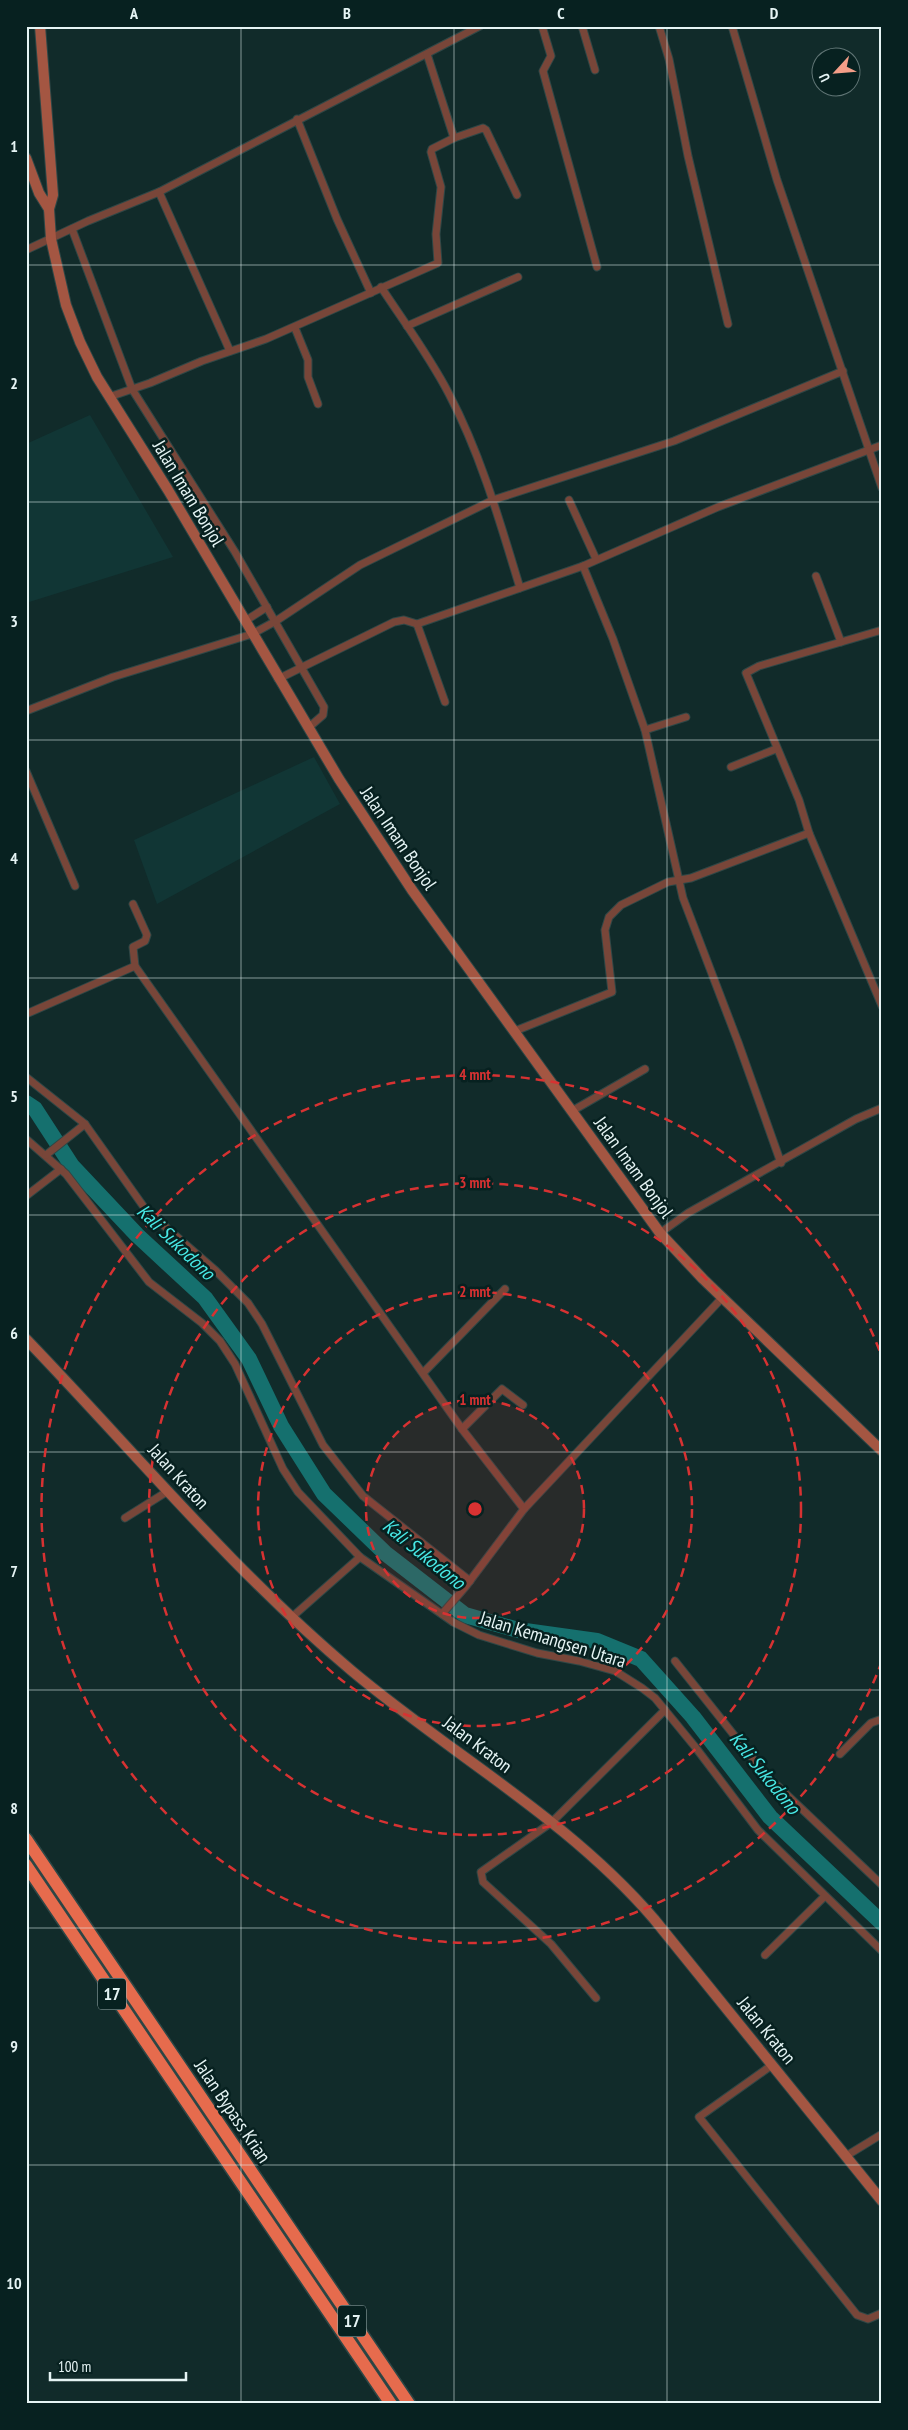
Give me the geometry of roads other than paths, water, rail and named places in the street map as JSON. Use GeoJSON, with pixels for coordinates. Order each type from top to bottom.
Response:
{"type":"FeatureCollection","features":[{"type":"Feature","properties":{"kind":"highway","name":"Jalan Bypass Krian"},"geometry":{"type":"LineString","coordinates":[[26,1839],[409,2404]]}},
{"type":"Feature","properties":{"kind":"highway","name":"Jalan Bypass Krian"},"geometry":{"type":"LineString","coordinates":[[26,1865],[391,2404]]}},
{"type":"Feature","properties":{"kind":"main road"},"geometry":{"type":"LineString","coordinates":[[40,26],[52,195],[49,209]]}},
{"type":"Feature","properties":{"kind":"main road","name":"Jalan Imam Bonjol"},"geometry":{"type":"LineString","coordinates":[[26,158],[39,193],[49,209],[51,239],[66,306],[80,342],[109,397],[245,620],[278,680],[412,890],[660,1233],[722,1298],[882,1451]]}},
{"type":"Feature","properties":{"kind":"main road","name":"Jalan Kraton"},"geometry":{"type":"LineString","coordinates":[[26,1338],[110,1425],[168,1491],[292,1617],[384,1696],[552,1822],[639,1901],[882,2201]]}},
{"type":"Feature","properties":{"kind":"street"},"geometry":{"type":"LineString","coordinates":[[26,250],[159,192],[480,26]]}},
{"type":"Feature","properties":{"kind":"street"},"geometry":{"type":"LineString","coordinates":[[542,26],[551,56],[543,71],[597,267]]}},
{"type":"Feature","properties":{"kind":"street"},"geometry":{"type":"LineString","coordinates":[[582,26],[595,70]]}},
{"type":"Feature","properties":{"kind":"street"},"geometry":{"type":"LineString","coordinates":[[659,26],[669,60],[688,156],[728,324]]}},
{"type":"Feature","properties":{"kind":"street"},"geometry":{"type":"LineString","coordinates":[[732,26],[778,180],[882,488]]}},
{"type":"Feature","properties":{"kind":"street"},"geometry":{"type":"LineString","coordinates":[[426,54],[454,138]]}},
{"type":"Feature","properties":{"kind":"street"},"geometry":{"type":"LineString","coordinates":[[297,119],[337,219],[371,293]]}},
{"type":"Feature","properties":{"kind":"street"},"geometry":{"type":"LineString","coordinates":[[109,397],[295,328],[381,287],[433,266],[439,261],[436,234],[441,187],[431,152],[432,149],[454,138],[477,128],[486,130],[517,195]]}},
{"type":"Feature","properties":{"kind":"street"},"geometry":{"type":"LineString","coordinates":[[159,192],[230,351]]}},
{"type":"Feature","properties":{"kind":"street"},"geometry":{"type":"LineString","coordinates":[[72,229],[132,389],[187,475],[276,622],[324,707],[323,715],[308,728]]}},
{"type":"Feature","properties":{"kind":"street"},"geometry":{"type":"LineString","coordinates":[[407,326],[518,277]]}},
{"type":"Feature","properties":{"kind":"street"},"geometry":{"type":"LineString","coordinates":[[381,287],[449,394],[470,439],[493,500],[520,588]]}},
{"type":"Feature","properties":{"kind":"street"},"geometry":{"type":"LineString","coordinates":[[295,328],[308,360],[308,377],[318,404]]}},
{"type":"Feature","properties":{"kind":"street"},"geometry":{"type":"LineString","coordinates":[[26,711],[113,677],[252,634],[276,622],[354,569],[493,500],[674,441],[843,371]]}},
{"type":"Feature","properties":{"kind":"street"},"geometry":{"type":"LineString","coordinates":[[278,680],[394,622],[404,620],[417,624],[582,566],[718,507],[882,445]]}},
{"type":"Feature","properties":{"kind":"street"},"geometry":{"type":"LineString","coordinates":[[569,500],[596,559]]}},
{"type":"Feature","properties":{"kind":"street"},"geometry":{"type":"LineString","coordinates":[[582,566],[613,639],[645,730],[678,882],[780,1163]]}},
{"type":"Feature","properties":{"kind":"street"},"geometry":{"type":"LineString","coordinates":[[816,576],[841,642]]}},
{"type":"Feature","properties":{"kind":"street"},"geometry":{"type":"LineString","coordinates":[[245,620],[267,608]]}},
{"type":"Feature","properties":{"kind":"street"},"geometry":{"type":"LineString","coordinates":[[417,624],[445,702]]}},
{"type":"Feature","properties":{"kind":"street"},"geometry":{"type":"LineString","coordinates":[[882,630],[759,666],[746,673],[776,749],[799,800],[809,833],[882,1006]]}},
{"type":"Feature","properties":{"kind":"street"},"geometry":{"type":"LineString","coordinates":[[645,730],[686,717]]}},
{"type":"Feature","properties":{"kind":"street"},"geometry":{"type":"LineString","coordinates":[[731,767],[776,749]]}},
{"type":"Feature","properties":{"kind":"street"},"geometry":{"type":"LineString","coordinates":[[26,771],[75,886]]}},
{"type":"Feature","properties":{"kind":"street"},"geometry":{"type":"LineString","coordinates":[[515,1031],[612,992],[613,987],[604,934],[608,917],[621,905],[668,882],[678,882],[809,833]]}},
{"type":"Feature","properties":{"kind":"street"},"geometry":{"type":"LineString","coordinates":[[133,904],[147,935],[145,941],[133,947],[135,966],[424,1372],[462,1429],[524,1509]]}},
{"type":"Feature","properties":{"kind":"street"},"geometry":{"type":"LineString","coordinates":[[26,1014],[135,966]]}},
{"type":"Feature","properties":{"kind":"street"},"geometry":{"type":"LineString","coordinates":[[572,1111],[645,1069]]}},
{"type":"Feature","properties":{"kind":"street"},"geometry":{"type":"LineString","coordinates":[[26,1077],[85,1124],[146,1210],[216,1271],[253,1309],[310,1423],[341,1470],[371,1504],[468,1583]]}},
{"type":"Feature","properties":{"kind":"street"},"geometry":{"type":"LineString","coordinates":[[660,1233],[693,1210],[856,1120],[882,1108]]}},
{"type":"Feature","properties":{"kind":"street"},"geometry":{"type":"LineString","coordinates":[[49,1153],[85,1124]]}},
{"type":"Feature","properties":{"kind":"street","name":"Jalan Kemangsen Utara"},"geometry":{"type":"LineString","coordinates":[[26,1139],[49,1153],[150,1282],[202,1323],[220,1341],[235,1364],[280,1462],[298,1492],[360,1557],[442,1614],[471,1631],[506,1644],[620,1673],[642,1688],[665,1710],[758,1830],[780,1854],[882,1951]]}},
{"type":"Feature","properties":{"kind":"street"},"geometry":{"type":"LineString","coordinates":[[26,1196],[61,1169]]}},
{"type":"Feature","properties":{"kind":"street"},"geometry":{"type":"LineString","coordinates":[[424,1372],[505,1289]]}},
{"type":"Feature","properties":{"kind":"street"},"geometry":{"type":"LineString","coordinates":[[442,1614],[524,1509],[722,1298]]}},
{"type":"Feature","properties":{"kind":"street"},"geometry":{"type":"LineString","coordinates":[[462,1429],[502,1389],[523,1405]]}},
{"type":"Feature","properties":{"kind":"street"},"geometry":{"type":"LineString","coordinates":[[124,1518],[168,1491]]}},
{"type":"Feature","properties":{"kind":"street"},"geometry":{"type":"LineString","coordinates":[[292,1617],[360,1557]]}},
{"type":"Feature","properties":{"kind":"street"},"geometry":{"type":"LineString","coordinates":[[675,1662],[765,1774],[882,1885]]}},
{"type":"Feature","properties":{"kind":"street"},"geometry":{"type":"LineString","coordinates":[[596,1998],[551,1944],[482,1882],[480,1878],[482,1871],[552,1822],[665,1710]]}},
{"type":"Feature","properties":{"kind":"street"},"geometry":{"type":"LineString","coordinates":[[840,1754],[871,1723],[882,1719]]}},
{"type":"Feature","properties":{"kind":"street"},"geometry":{"type":"LineString","coordinates":[[765,1955],[825,1896]]}},
{"type":"Feature","properties":{"kind":"street"},"geometry":{"type":"LineString","coordinates":[[772,2065],[699,2117],[857,2315],[868,2319],[882,2313]]}},
{"type":"Feature","properties":{"kind":"street"},"geometry":{"type":"LineString","coordinates":[[846,2156],[882,2134]]}},
{"type":"Feature","properties":{"kind":"waterway","name":"Kali Sukodono"},"geometry":{"type":"LineString","coordinates":[[26,1103],[35,1109],[72,1166],[137,1235],[205,1298],[249,1359],[281,1426],[324,1494],[385,1553],[465,1615],[518,1630],[597,1641],[641,1659],[693,1717],[770,1817],[882,1923]]}}]}
